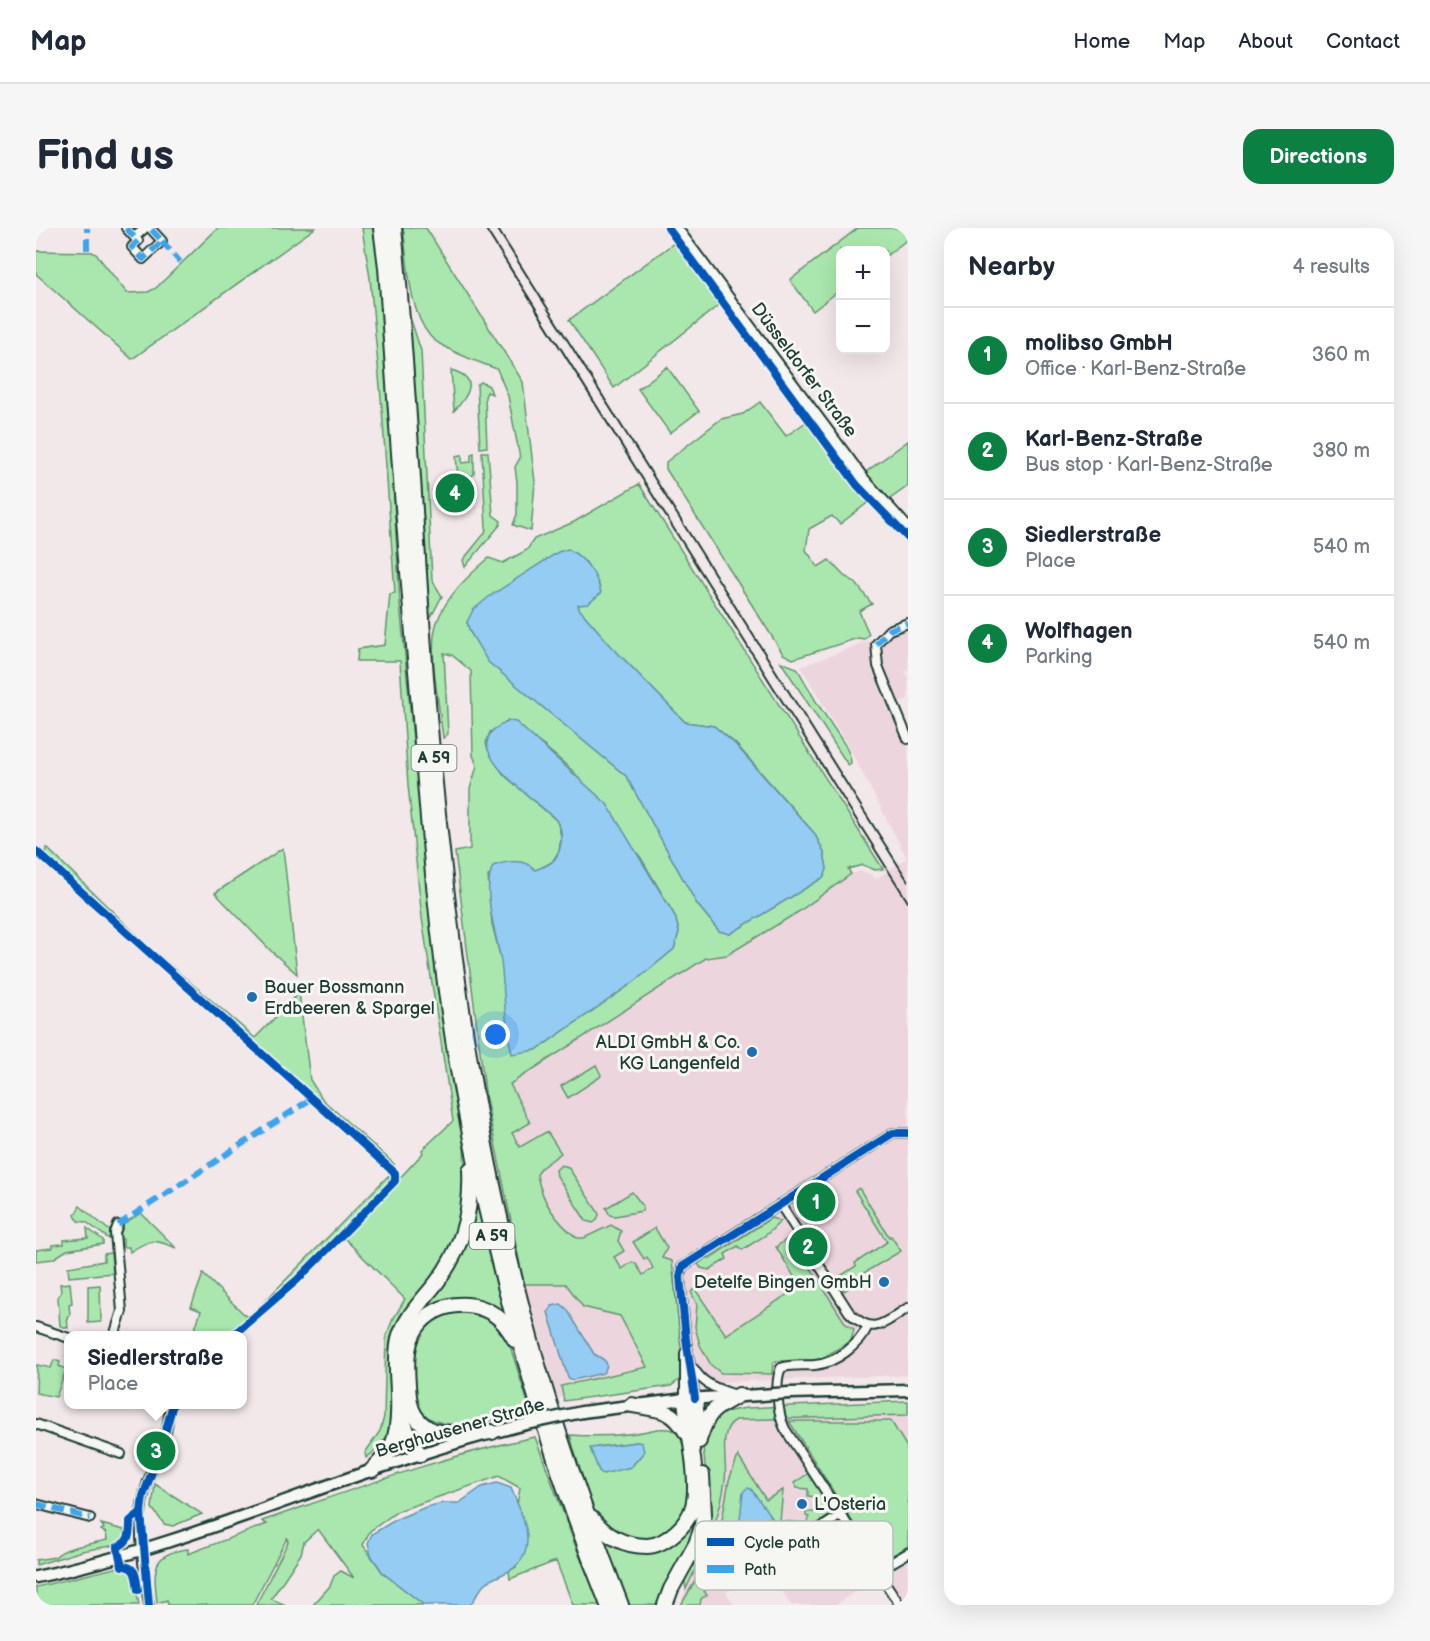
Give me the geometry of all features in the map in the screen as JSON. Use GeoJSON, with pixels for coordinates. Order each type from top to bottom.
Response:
{"type":"FeatureCollection","features":[{"type":"Feature","properties":{"kind":"highway","name":"A 59"},"geometry":{"type":"LineString","coordinates":[[381,228],[386,267],[432,868],[446,993],[485,1210],[521,1350],[547,1438],[608,1605]]}},
{"type":"Feature","properties":{"kind":"highway","name":"A 59"},"geometry":{"type":"LineString","coordinates":[[394,228],[440,830],[459,989],[479,1112],[516,1283],[552,1414],[584,1509],[621,1605]]}},
{"type":"Feature","properties":{"kind":"highway"},"geometry":{"type":"LineString","coordinates":[[372,1470],[388,1454],[392,1446],[399,1408],[397,1356],[399,1337],[408,1317],[450,1263],[466,1224],[471,1187],[467,1120]]}},
{"type":"Feature","properties":{"kind":"highway"},"geometry":{"type":"LineString","coordinates":[[420,1454],[420,1442],[409,1398],[408,1353],[411,1340],[425,1319],[436,1310],[454,1304],[484,1309],[504,1323],[521,1350]]}},
{"type":"Feature","properties":{"kind":"highway"},"geometry":{"type":"LineString","coordinates":[[584,1509],[602,1530],[619,1541],[633,1546],[652,1546],[669,1538],[685,1524],[693,1506],[694,1439],[714,1408],[739,1395]]}},
{"type":"Feature","properties":{"kind":"highway"},"geometry":{"type":"LineString","coordinates":[[690,1399],[704,1498],[702,1521]]}},
{"type":"Feature","properties":{"kind":"highway"},"geometry":{"type":"LineString","coordinates":[[632,1405],[666,1411],[678,1418],[694,1439]]}},
{"type":"Feature","properties":{"kind":"highway"},"geometry":{"type":"LineString","coordinates":[[399,1408],[412,1444],[420,1454]]}},
{"type":"Feature","properties":{"kind":"highway"},"geometry":{"type":"LineString","coordinates":[[413,1414],[428,1428],[443,1433],[492,1432]]}},
{"type":"Feature","properties":{"kind":"highway"},"geometry":{"type":"LineString","coordinates":[[665,1605],[671,1588],[695,1546]]}},
{"type":"Feature","properties":{"kind":"main road","name":"Düsseldorfer Straße"},"geometry":{"type":"LineString","coordinates":[[675,228],[863,480],[908,530]]}},
{"type":"Feature","properties":{"kind":"main road","name":"Berghausener Straße"},"geometry":{"type":"LineString","coordinates":[[36,1576],[143,1549],[420,1454],[515,1426],[582,1412],[690,1399],[739,1395],[908,1390]]}},
{"type":"Feature","properties":{"kind":"street"},"geometry":{"type":"LineString","coordinates":[[126,228],[138,241],[132,247],[143,259],[162,241],[150,228]]}},
{"type":"Feature","properties":{"kind":"street"},"geometry":{"type":"LineString","coordinates":[[135,237],[145,228]]}},
{"type":"Feature","properties":{"kind":"street"},"geometry":{"type":"LineString","coordinates":[[908,623],[889,630],[876,644],[878,666],[908,739]]}},
{"type":"Feature","properties":{"kind":"street"},"geometry":{"type":"LineString","coordinates":[[690,1399],[680,1277],[682,1267],[894,1133],[903,1131],[908,1133]]}},
{"type":"Feature","properties":{"kind":"street"},"geometry":{"type":"LineString","coordinates":[[780,1204],[849,1312],[858,1322],[868,1326],[881,1324],[908,1308]]}},
{"type":"Feature","properties":{"kind":"street"},"geometry":{"type":"LineString","coordinates":[[115,1331],[122,1311],[115,1233],[118,1225]]}},
{"type":"Feature","properties":{"kind":"street"},"geometry":{"type":"LineString","coordinates":[[845,1521],[782,1422],[779,1413],[778,1377],[779,1370],[784,1366],[818,1365],[829,1362],[862,1339],[868,1326]]}},
{"type":"Feature","properties":{"kind":"street"},"geometry":{"type":"LineString","coordinates":[[36,1327],[64,1336]]}},
{"type":"Feature","properties":{"kind":"street"},"geometry":{"type":"LineString","coordinates":[[686,1339],[691,1366],[690,1399]]}},
{"type":"Feature","properties":{"kind":"street"},"geometry":{"type":"LineString","coordinates":[[691,1366],[705,1382],[718,1389],[739,1395]]}},
{"type":"Feature","properties":{"kind":"street"},"geometry":{"type":"LineString","coordinates":[[149,1605],[141,1512],[143,1496],[164,1440],[169,1409]]}},
{"type":"Feature","properties":{"kind":"street"},"geometry":{"type":"LineString","coordinates":[[36,1424],[121,1454]]}},
{"type":"Feature","properties":{"kind":"street"},"geometry":{"type":"LineString","coordinates":[[36,1504],[90,1518]]}},
{"type":"Feature","properties":{"kind":"street"},"geometry":{"type":"LineString","coordinates":[[832,1521],[841,1515]]}},
{"type":"Feature","properties":{"kind":"street"},"geometry":{"type":"LineString","coordinates":[[893,1562],[908,1553]]}},
{"type":"Feature","properties":{"kind":"street"},"geometry":{"type":"LineString","coordinates":[[890,1590],[900,1605]]}},
{"type":"Feature","properties":{"kind":"shaded area"},"geometry":{"type":"Polygon","coordinates":[[[906,626],[908,670],[905,671],[908,679],[908,699],[898,703],[908,728],[908,1375],[635,1385],[558,1398],[524,1284],[486,1099],[706,958],[727,955],[798,912],[851,874],[861,871],[876,879],[907,858],[852,753],[801,667],[906,626]]]}},
{"type":"Feature","properties":{"kind":"shaded area"},"geometry":{"type":"Polygon","coordinates":[[[908,1415],[908,1605],[897,1605],[886,1590],[893,1590],[893,1521],[717,1521],[726,1480],[726,1431],[730,1423],[736,1420],[908,1415]]]}},
{"type":"Feature","properties":{"kind":"shaded area"},"geometry":{"type":"Polygon","coordinates":[[[695,1570],[695,1590],[729,1590],[726,1592],[734,1605],[680,1605],[695,1570]]]}},
{"type":"Feature","properties":{"kind":"shaded area"},"geometry":{"type":"Polygon","coordinates":[[[781,1590],[857,1590],[836,1605],[791,1605],[781,1590]]]}},
{"type":"Feature","properties":{"kind":"green space"},"geometry":{"type":"Polygon","coordinates":[[[218,228],[315,228],[132,359],[36,274],[36,251],[92,252],[127,293],[148,292],[156,288],[218,228]]]}},
{"type":"Feature","properties":{"kind":"green space"},"geometry":{"type":"Polygon","coordinates":[[[362,228],[374,228],[383,314],[400,604],[431,926],[464,1148],[466,1180],[460,1223],[446,1257],[425,1289],[389,1434],[366,1458],[365,1453],[380,1431],[384,1417],[386,1337],[405,1299],[344,1238],[423,1153],[422,1150],[453,1121],[422,918],[408,785],[400,661],[357,661],[358,649],[385,645],[390,594],[395,593],[382,409],[370,278],[362,228]]]}},
{"type":"Feature","properties":{"kind":"green space"},"geometry":{"type":"Polygon","coordinates":[[[403,228],[426,228],[523,382],[535,482],[531,531],[513,525],[517,514],[515,467],[520,458],[508,396],[497,369],[461,355],[430,336],[417,313],[413,299],[403,228]]]}},
{"type":"Feature","properties":{"kind":"green space"},"geometry":{"type":"Polygon","coordinates":[[[858,228],[908,228],[908,239],[890,253],[890,246],[836,246],[836,293],[813,311],[790,280],[858,228]]]}},
{"type":"Feature","properties":{"kind":"green space"},"geometry":{"type":"Polygon","coordinates":[[[674,243],[720,304],[614,388],[569,320],[674,243]]]}},
{"type":"Feature","properties":{"kind":"green space"},"geometry":{"type":"Polygon","coordinates":[[[410,317],[421,351],[432,580],[442,596],[430,619],[410,317]]]}},
{"type":"Feature","properties":{"kind":"green space"},"geometry":{"type":"Polygon","coordinates":[[[667,367],[699,411],[670,433],[638,389],[667,367]]]}},
{"type":"Feature","properties":{"kind":"green space"},"geometry":{"type":"Polygon","coordinates":[[[451,370],[460,373],[469,383],[467,394],[454,411],[451,370]]]}},
{"type":"Feature","properties":{"kind":"green space"},"geometry":{"type":"Polygon","coordinates":[[[481,382],[489,386],[492,394],[487,392],[485,397],[487,447],[480,448],[477,385],[481,382]]]}},
{"type":"Feature","properties":{"kind":"green space"},"geometry":{"type":"Polygon","coordinates":[[[760,402],[786,436],[809,420],[856,487],[870,501],[840,524],[832,516],[809,529],[806,550],[818,567],[829,560],[844,576],[855,582],[872,604],[859,611],[869,634],[864,639],[858,638],[793,659],[783,654],[666,469],[666,462],[721,419],[743,414],[760,402]]]}},
{"type":"Feature","properties":{"kind":"green space"},"geometry":{"type":"Polygon","coordinates":[[[908,441],[908,486],[887,501],[866,472],[908,441]]]}},
{"type":"Feature","properties":{"kind":"green space"},"geometry":{"type":"Polygon","coordinates":[[[482,452],[488,452],[493,515],[501,521],[465,567],[463,560],[485,533],[486,528],[482,452]]]}},
{"type":"Feature","properties":{"kind":"green space"},"geometry":{"type":"Polygon","coordinates":[[[474,453],[474,474],[459,488],[456,456],[462,455],[462,463],[471,462],[471,454],[474,453]]]}},
{"type":"Feature","properties":{"kind":"green space"},"geometry":{"type":"Polygon","coordinates":[[[639,484],[883,869],[875,870],[863,865],[848,869],[851,874],[798,912],[727,955],[706,958],[510,1084],[530,1123],[512,1133],[520,1147],[546,1132],[561,1153],[541,1168],[537,1175],[546,1202],[563,1225],[577,1238],[584,1238],[611,1225],[621,1231],[618,1241],[624,1251],[614,1257],[622,1269],[632,1262],[643,1275],[653,1268],[647,1257],[644,1259],[633,1242],[655,1228],[667,1248],[662,1258],[672,1261],[681,1347],[680,1379],[671,1386],[564,1401],[561,1386],[647,1367],[620,1316],[583,1307],[566,1284],[524,1284],[486,1099],[455,852],[470,849],[470,789],[477,766],[473,755],[471,671],[452,655],[444,653],[448,734],[443,738],[433,647],[437,622],[446,603],[481,565],[489,558],[503,563],[527,550],[534,539],[574,522],[639,484]],[[586,562],[467,622],[470,632],[489,662],[626,776],[697,904],[719,931],[730,934],[824,877],[827,869],[824,852],[814,833],[736,744],[714,726],[685,722],[613,648],[579,609],[578,605],[601,593],[586,562]],[[508,721],[490,732],[486,743],[488,750],[504,775],[557,821],[561,836],[559,851],[552,862],[535,871],[488,876],[492,924],[501,959],[536,1050],[634,982],[674,949],[679,932],[675,916],[641,858],[574,772],[544,746],[508,721]]]}},
{"type":"Feature","properties":{"kind":"green space"},"geometry":{"type":"Polygon","coordinates":[[[781,662],[797,668],[845,745],[851,763],[848,765],[781,662]]]}},
{"type":"Feature","properties":{"kind":"green space"},"geometry":{"type":"Polygon","coordinates":[[[47,848],[145,943],[144,945],[46,856],[47,848]]]}},
{"type":"Feature","properties":{"kind":"green space"},"geometry":{"type":"Polygon","coordinates":[[[283,848],[297,974],[271,951],[215,893],[283,848]]]}},
{"type":"Feature","properties":{"kind":"green space"},"geometry":{"type":"Polygon","coordinates":[[[154,951],[255,1038],[299,993],[310,1080],[323,1100],[394,1164],[395,1169],[154,955],[154,951]]]}},
{"type":"Feature","properties":{"kind":"green space"},"geometry":{"type":"Polygon","coordinates":[[[596,1065],[600,1077],[568,1098],[561,1086],[596,1065]]]}},
{"type":"Feature","properties":{"kind":"green space"},"geometry":{"type":"Polygon","coordinates":[[[561,1165],[568,1167],[598,1212],[599,1215],[593,1223],[586,1221],[557,1176],[556,1170],[561,1165]]]}},
{"type":"Feature","properties":{"kind":"green space"},"geometry":{"type":"Polygon","coordinates":[[[389,1175],[389,1184],[265,1306],[234,1331],[194,1331],[201,1311],[191,1307],[203,1274],[247,1317],[389,1175]]]}},
{"type":"Feature","properties":{"kind":"green space"},"geometry":{"type":"Polygon","coordinates":[[[474,1188],[506,1320],[470,1301],[415,1324],[408,1412],[414,1432],[406,1413],[404,1336],[431,1295],[474,1188]]]}},
{"type":"Feature","properties":{"kind":"green space"},"geometry":{"type":"Polygon","coordinates":[[[859,1188],[889,1237],[891,1236],[901,1251],[857,1277],[859,1281],[844,1291],[836,1279],[887,1242],[855,1191],[859,1188]]]}},
{"type":"Feature","properties":{"kind":"green space"},"geometry":{"type":"Polygon","coordinates":[[[632,1192],[643,1206],[642,1211],[610,1215],[606,1208],[632,1192]]]}},
{"type":"Feature","properties":{"kind":"green space"},"geometry":{"type":"Polygon","coordinates":[[[80,1206],[110,1231],[109,1239],[86,1222],[78,1221],[75,1215],[80,1206]]]}},
{"type":"Feature","properties":{"kind":"green space"},"geometry":{"type":"Polygon","coordinates":[[[141,1213],[176,1248],[153,1241],[130,1252],[129,1247],[123,1247],[123,1239],[118,1239],[120,1230],[125,1223],[141,1213]]]}},
{"type":"Feature","properties":{"kind":"green space"},"geometry":{"type":"Polygon","coordinates":[[[771,1218],[781,1221],[766,1235],[742,1250],[738,1246],[725,1254],[727,1259],[709,1270],[701,1268],[698,1264],[710,1258],[771,1218]]]}},
{"type":"Feature","properties":{"kind":"green space"},"geometry":{"type":"Polygon","coordinates":[[[87,1228],[103,1240],[103,1244],[67,1250],[53,1259],[36,1261],[36,1250],[64,1244],[64,1240],[88,1238],[87,1228]]]}},
{"type":"Feature","properties":{"kind":"green space"},"geometry":{"type":"Polygon","coordinates":[[[791,1236],[846,1324],[854,1329],[851,1341],[819,1360],[776,1361],[773,1363],[772,1374],[721,1373],[711,1365],[700,1345],[695,1327],[697,1305],[691,1292],[695,1289],[726,1335],[800,1286],[776,1247],[791,1236]]]}},
{"type":"Feature","properties":{"kind":"green space"},"geometry":{"type":"Polygon","coordinates":[[[111,1253],[113,1273],[69,1277],[68,1267],[104,1261],[104,1254],[111,1253]]]}},
{"type":"Feature","properties":{"kind":"green space"},"geometry":{"type":"Polygon","coordinates":[[[70,1283],[72,1303],[69,1304],[68,1328],[60,1326],[58,1297],[61,1292],[60,1284],[70,1283]]]}},
{"type":"Feature","properties":{"kind":"green space"},"geometry":{"type":"Polygon","coordinates":[[[100,1285],[101,1322],[88,1323],[88,1286],[100,1285]]]}},
{"type":"Feature","properties":{"kind":"green space"},"geometry":{"type":"Polygon","coordinates":[[[460,1308],[491,1318],[508,1339],[530,1410],[496,1420],[455,1424],[433,1420],[415,1406],[413,1349],[424,1324],[460,1308]]]}},
{"type":"Feature","properties":{"kind":"green space"},"geometry":{"type":"Polygon","coordinates":[[[54,1360],[60,1362],[59,1366],[64,1368],[64,1376],[56,1397],[36,1393],[37,1365],[51,1368],[54,1360]]]}},
{"type":"Feature","properties":{"kind":"green space"},"geometry":{"type":"Polygon","coordinates":[[[908,1401],[908,1415],[736,1420],[730,1424],[725,1438],[726,1473],[723,1495],[715,1521],[702,1521],[709,1501],[703,1433],[707,1426],[725,1412],[746,1408],[908,1401]]]}},
{"type":"Feature","properties":{"kind":"green space"},"geometry":{"type":"Polygon","coordinates":[[[789,1421],[891,1421],[908,1449],[908,1546],[893,1555],[893,1521],[852,1521],[789,1421]]]}},
{"type":"Feature","properties":{"kind":"green space"},"geometry":{"type":"Polygon","coordinates":[[[657,1429],[674,1430],[681,1440],[686,1460],[687,1505],[681,1518],[663,1535],[648,1541],[632,1541],[601,1522],[596,1514],[586,1493],[570,1435],[614,1435],[657,1429]],[[637,1442],[597,1447],[596,1463],[599,1471],[631,1467],[644,1452],[637,1442]]]}},
{"type":"Feature","properties":{"kind":"green space"},"geometry":{"type":"Polygon","coordinates":[[[535,1437],[600,1605],[573,1605],[556,1561],[510,1579],[509,1571],[516,1567],[526,1529],[517,1505],[520,1488],[499,1476],[398,1511],[370,1531],[363,1545],[383,1573],[424,1605],[313,1605],[330,1586],[334,1576],[341,1571],[354,1578],[318,1529],[304,1542],[301,1554],[271,1599],[286,1605],[256,1605],[288,1542],[287,1538],[252,1605],[168,1605],[167,1600],[157,1603],[155,1573],[157,1566],[161,1559],[176,1551],[188,1549],[188,1554],[267,1524],[262,1521],[397,1474],[535,1437]]]}},
{"type":"Feature","properties":{"kind":"green space"},"geometry":{"type":"Polygon","coordinates":[[[738,1456],[766,1500],[783,1490],[780,1521],[722,1521],[729,1480],[738,1456]]]}},
{"type":"Feature","properties":{"kind":"green space"},"geometry":{"type":"Polygon","coordinates":[[[809,1473],[829,1505],[829,1516],[821,1521],[808,1521],[806,1512],[815,1512],[817,1497],[808,1496],[808,1489],[797,1488],[794,1483],[809,1473]]]}},
{"type":"Feature","properties":{"kind":"green space"},"geometry":{"type":"Polygon","coordinates":[[[155,1484],[202,1514],[173,1526],[164,1524],[152,1508],[155,1484]]]}},
{"type":"Feature","properties":{"kind":"green space"},"geometry":{"type":"Polygon","coordinates":[[[696,1507],[701,1516],[699,1521],[695,1521],[695,1530],[663,1605],[629,1605],[600,1533],[653,1547],[696,1507]]]}},
{"type":"Feature","properties":{"kind":"green space"},"geometry":{"type":"Polygon","coordinates":[[[101,1524],[127,1532],[124,1542],[82,1551],[36,1565],[36,1560],[55,1557],[65,1550],[107,1540],[106,1533],[101,1530],[104,1528],[101,1524]]]}},
{"type":"Feature","properties":{"kind":"green space"},"geometry":{"type":"Polygon","coordinates":[[[695,1539],[695,1571],[686,1589],[683,1572],[695,1539]]]}},
{"type":"Feature","properties":{"kind":"green space"},"geometry":{"type":"Polygon","coordinates":[[[126,1567],[133,1571],[139,1605],[36,1605],[36,1587],[126,1567]]]}},
{"type":"Feature","properties":{"kind":"green space"},"geometry":{"type":"Polygon","coordinates":[[[695,1581],[695,1590],[706,1590],[704,1591],[707,1595],[701,1599],[700,1605],[681,1605],[695,1581]]]}},
{"type":"Feature","properties":{"kind":"water"},"geometry":{"type":"Polygon","coordinates":[[[568,549],[589,567],[601,593],[588,604],[578,605],[579,609],[613,648],[685,722],[714,726],[735,744],[814,833],[824,852],[827,869],[824,877],[730,934],[719,931],[697,904],[626,776],[488,662],[470,632],[467,622],[473,610],[490,596],[558,552],[568,549]]]}},
{"type":"Feature","properties":{"kind":"water"},"geometry":{"type":"Polygon","coordinates":[[[509,721],[516,722],[607,804],[675,916],[679,932],[674,949],[634,982],[536,1050],[512,1054],[506,1020],[501,962],[489,900],[490,876],[493,866],[504,863],[521,862],[535,870],[548,865],[560,848],[561,830],[556,820],[511,781],[491,756],[487,745],[491,732],[509,721]]]}},
{"type":"Feature","properties":{"kind":"water"},"geometry":{"type":"Polygon","coordinates":[[[561,1304],[567,1309],[594,1354],[605,1361],[607,1366],[603,1373],[573,1380],[568,1378],[548,1312],[552,1306],[561,1304]]]}},
{"type":"Feature","properties":{"kind":"water"},"geometry":{"type":"Polygon","coordinates":[[[642,1443],[644,1452],[631,1467],[603,1474],[599,1471],[590,1448],[642,1443]]]}},
{"type":"Feature","properties":{"kind":"water"},"geometry":{"type":"Polygon","coordinates":[[[497,1483],[511,1488],[526,1528],[526,1549],[522,1559],[515,1567],[486,1583],[470,1605],[424,1605],[383,1573],[371,1555],[368,1543],[372,1534],[397,1519],[426,1507],[443,1503],[459,1503],[482,1487],[497,1483]]]}},
{"type":"Feature","properties":{"kind":"water"},"geometry":{"type":"Polygon","coordinates":[[[747,1488],[751,1489],[774,1521],[740,1521],[743,1492],[747,1488]]]}},
{"type":"Feature","properties":{"kind":"railway"},"geometry":{"type":"LineString","coordinates":[[485,228],[908,902]]}},
{"type":"Feature","properties":{"kind":"railway"},"geometry":{"type":"LineString","coordinates":[[497,228],[908,881]]}},
{"type":"Feature","properties":{"kind":"marked path"},"geometry":{"type":"LineString","coordinates":[[87,228],[87,250]]}},
{"type":"Feature","properties":{"kind":"marked path"},"geometry":{"type":"LineString","coordinates":[[126,228],[138,241],[132,247],[143,259],[162,241],[150,228]]}},
{"type":"Feature","properties":{"kind":"marked path"},"geometry":{"type":"LineString","coordinates":[[162,241],[180,262]]}},
{"type":"Feature","properties":{"kind":"marked path"},"geometry":{"type":"LineString","coordinates":[[876,644],[889,630],[908,623]]}},
{"type":"Feature","properties":{"kind":"marked path"},"geometry":{"type":"LineString","coordinates":[[118,1225],[311,1099]]}},
{"type":"Feature","properties":{"kind":"marked path"},"geometry":{"type":"LineString","coordinates":[[36,1504],[90,1518]]}},
{"type":"Feature","properties":{"kind":"cycle path"},"geometry":{"type":"LineString","coordinates":[[668,228],[857,485],[908,538]]}},
{"type":"Feature","properties":{"kind":"cycle path"},"geometry":{"type":"LineString","coordinates":[[36,851],[395,1173],[395,1181],[297,1280],[238,1331]]}},
{"type":"Feature","properties":{"kind":"cycle path"},"geometry":{"type":"LineString","coordinates":[[695,1398],[686,1339],[680,1277],[682,1267],[893,1133],[908,1133]]}},
{"type":"Feature","properties":{"kind":"cycle path"},"geometry":{"type":"LineString","coordinates":[[149,1605],[141,1512],[143,1496],[161,1448],[172,1409]]}},
{"type":"Feature","properties":{"kind":"cycle path"},"geometry":{"type":"LineString","coordinates":[[138,1590],[135,1574],[131,1568],[122,1566],[117,1547],[127,1540],[130,1521],[141,1512]]}},
{"type":"Feature","properties":{"kind":"place","name":"Wolfhagen"},"geometry":{"type":"Point","coordinates":[455,493]}},
{"type":"Feature","properties":{"kind":"place","name":"Bauer Bossmann Erdbeeren & Spargel"},"geometry":{"type":"Point","coordinates":[252,997]}},
{"type":"Feature","properties":{"kind":"place","name":"ALDI GmbH & Co. KG Langenfeld"},"geometry":{"type":"Point","coordinates":[752,1052]}},
{"type":"Feature","properties":{"kind":"place","name":"molibso GmbH"},"geometry":{"type":"Point","coordinates":[816,1202]}},
{"type":"Feature","properties":{"kind":"place","name":"Karl-Benz-Straße"},"geometry":{"type":"Point","coordinates":[808,1247]}},
{"type":"Feature","properties":{"kind":"place","name":"Detelfe Bingen GmbH"},"geometry":{"type":"Point","coordinates":[884,1282]}},
{"type":"Feature","properties":{"kind":"place","name":"Siedlerstraße"},"geometry":{"type":"Point","coordinates":[156,1451]}},
{"type":"Feature","properties":{"kind":"place","name":"L'Osteria"},"geometry":{"type":"Point","coordinates":[802,1504]}}]}
